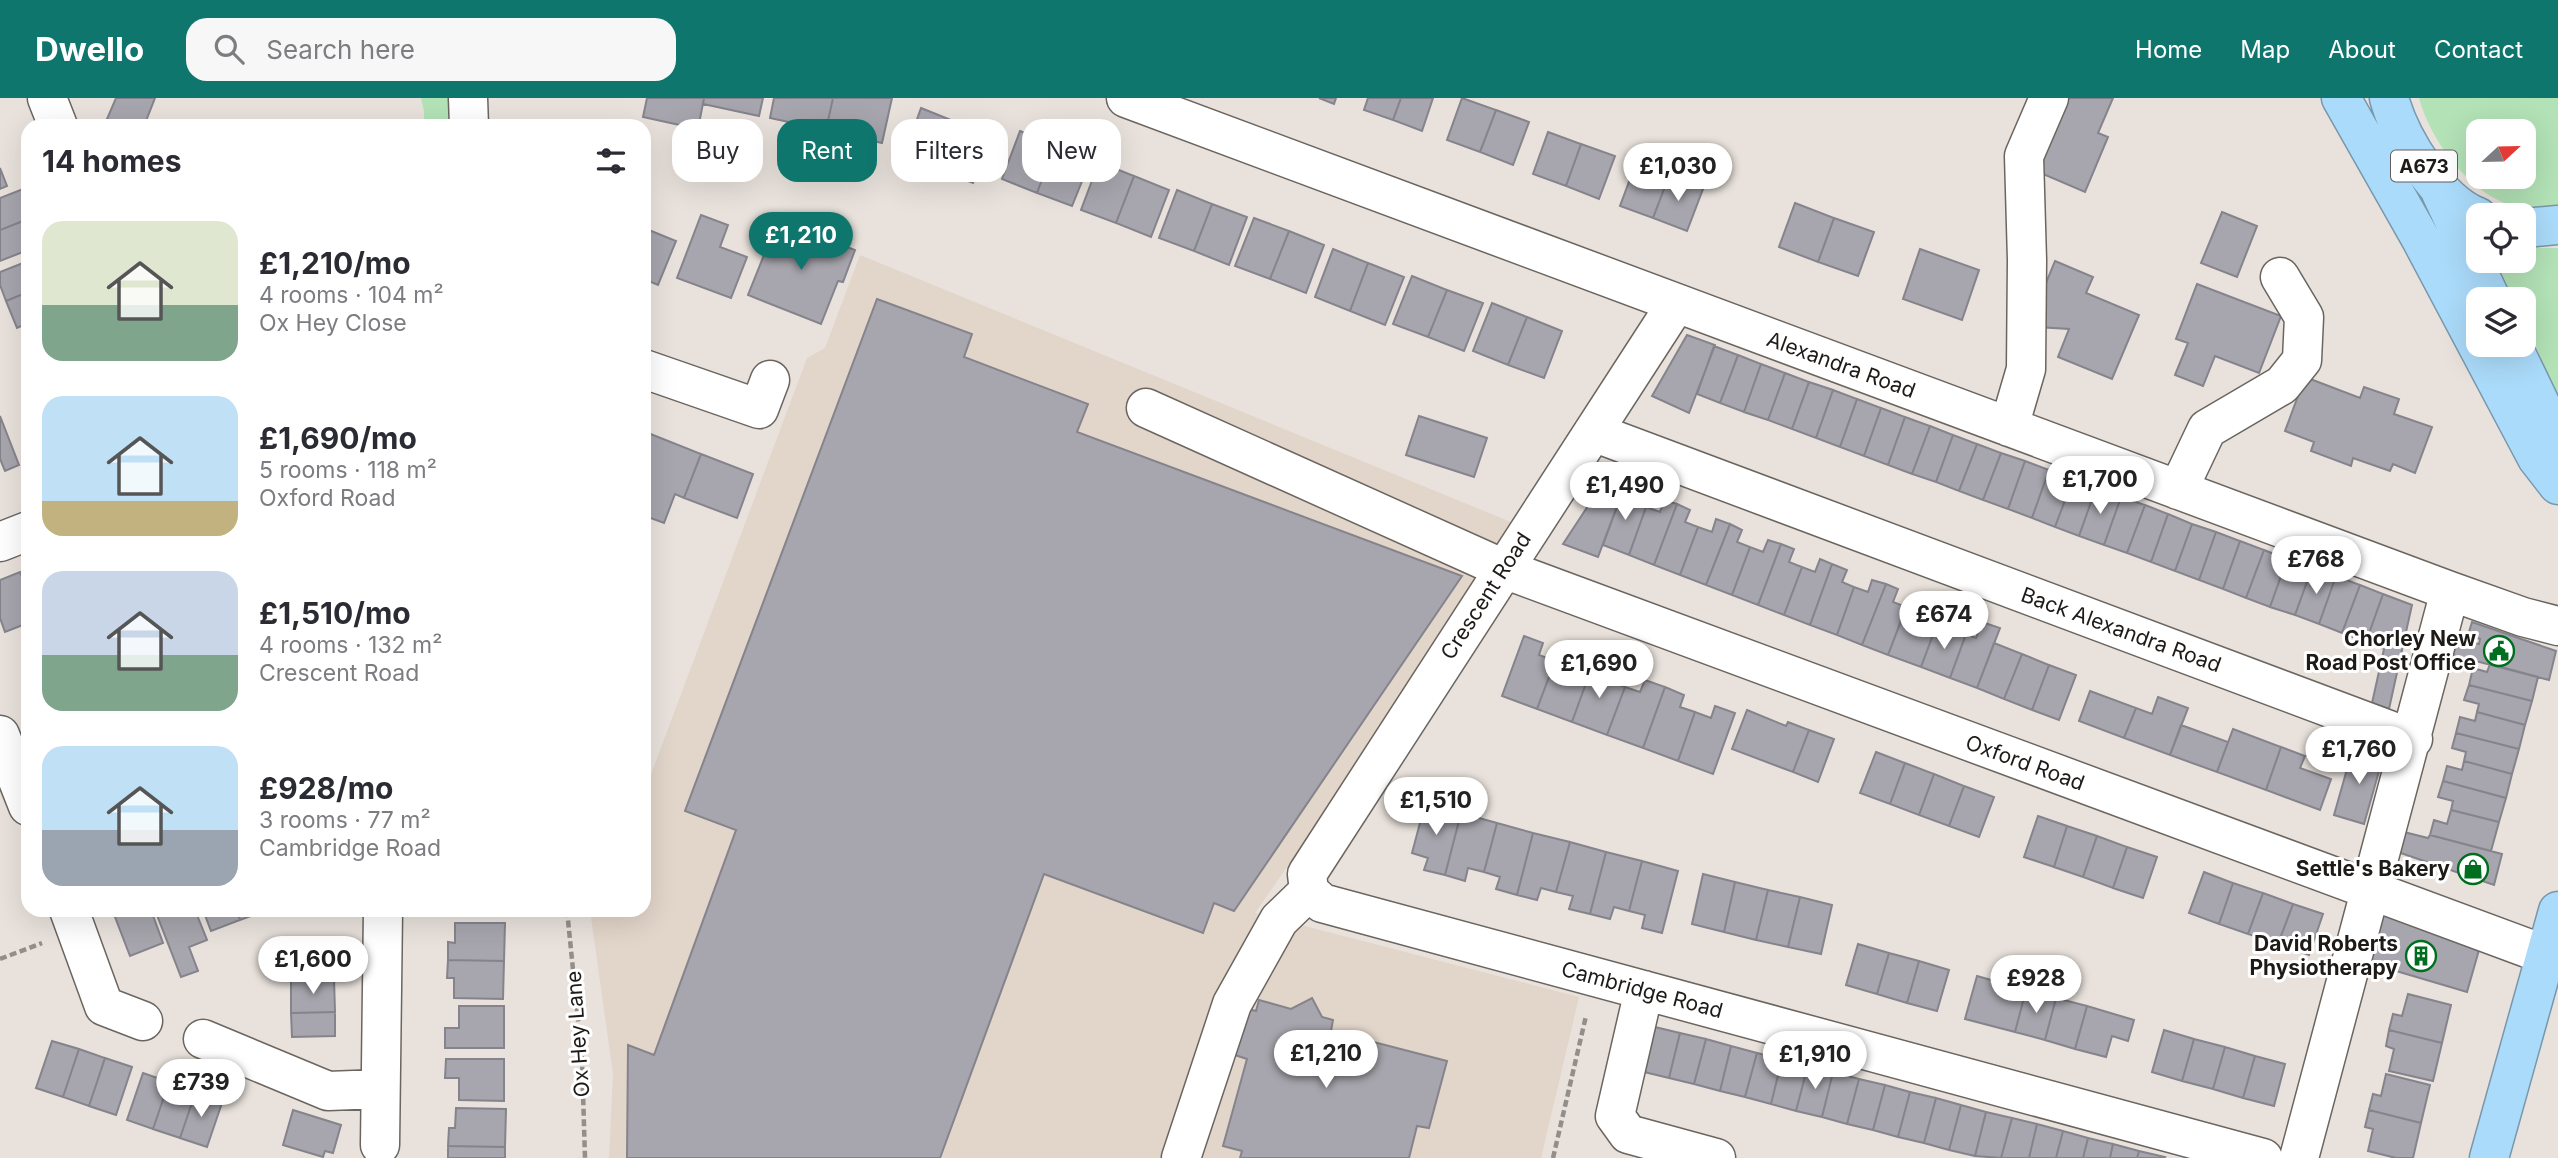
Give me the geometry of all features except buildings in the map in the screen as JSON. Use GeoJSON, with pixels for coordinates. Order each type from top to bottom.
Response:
{"type":"FeatureCollection","features":[{"type":"Feature","properties":{"kind":"highway","name":"A673"},"geometry":{"type":"LineString","coordinates":[[2340,98],[2422,241],[2537,458],[2558,485]]}},
{"type":"Feature","properties":{"kind":"highway","name":"A673"},"geometry":{"type":"LineString","coordinates":[[2388,101],[2413,151],[2440,192],[2485,287]]}},
{"type":"Feature","properties":{"kind":"highway","name":"A673"},"geometry":{"type":"LineString","coordinates":[[2440,192],[2466,212]]}},
{"type":"Feature","properties":{"kind":"highway"},"geometry":{"type":"LineString","coordinates":[[2536,227],[2558,225]]}},
{"type":"Feature","properties":{"kind":"highway"},"geometry":{"type":"LineString","coordinates":[[2518,357],[2558,441]]}},
{"type":"Feature","properties":{"kind":"highway"},"geometry":{"type":"LineString","coordinates":[[2489,1158],[2558,911]]}},
{"type":"Feature","properties":{"kind":"street"},"geometry":{"type":"LineString","coordinates":[[47,98],[55,119]]}},
{"type":"Feature","properties":{"kind":"street"},"geometry":{"type":"LineString","coordinates":[[468,98],[470,119]]}},
{"type":"Feature","properties":{"kind":"street","name":"Alexandra Road"},"geometry":{"type":"LineString","coordinates":[[1126,98],[2450,591],[2523,617],[2558,626]]}},
{"type":"Feature","properties":{"kind":"street"},"geometry":{"type":"LineString","coordinates":[[2009,427],[2026,369],[2024,156],[2049,98]]}},
{"type":"Feature","properties":{"kind":"street"},"geometry":{"type":"LineString","coordinates":[[2178,490],[2207,429],[2282,385],[2302,360],[2304,317],[2280,277]]}},
{"type":"Feature","properties":{"kind":"street","name":"Crescent Road"},"geometry":{"type":"LineString","coordinates":[[1309,891],[1307,874],[1676,304]]}},
{"type":"Feature","properties":{"kind":"street"},"geometry":{"type":"LineString","coordinates":[[651,371],[759,410],[770,380]]}},
{"type":"Feature","properties":{"kind":"street","name":"Oxford Road"},"geometry":{"type":"LineString","coordinates":[[1146,408],[1504,569],[2546,955]]}},
{"type":"Feature","properties":{"kind":"street","name":"Back Alexandra Road"},"geometry":{"type":"LineString","coordinates":[[1593,432],[2413,739]]}},
{"type":"Feature","properties":{"kind":"street"},"geometry":{"type":"LineString","coordinates":[[0,542],[21,534]]}},
{"type":"Feature","properties":{"kind":"street"},"geometry":{"type":"LineString","coordinates":[[2300,1158],[2450,591]]}},
{"type":"Feature","properties":{"kind":"street"},"geometry":{"type":"LineString","coordinates":[[0,735],[21,788]]}},
{"type":"Feature","properties":{"kind":"street"},"geometry":{"type":"LineString","coordinates":[[1181,1158],[1232,1004],[1279,920],[1309,891]]}},
{"type":"Feature","properties":{"kind":"street","name":"Cambridge Road"},"geometry":{"type":"LineString","coordinates":[[1309,891],[1322,903],[2263,1158]]}},
{"type":"Feature","properties":{"kind":"street"},"geometry":{"type":"LineString","coordinates":[[72,917],[104,1006],[143,1021]]}},
{"type":"Feature","properties":{"kind":"street"},"geometry":{"type":"LineString","coordinates":[[380,1145],[383,917]]}},
{"type":"Feature","properties":{"kind":"street"},"geometry":{"type":"LineString","coordinates":[[1644,990],[1615,1116],[1628,1135],[1716,1158]]}},
{"type":"Feature","properties":{"kind":"street"},"geometry":{"type":"LineString","coordinates":[[203,1039],[328,1091],[380,1089]]}},
{"type":"Feature","properties":{"kind":"path","name":"Ox Hey Lane"},"geometry":{"type":"LineString","coordinates":[[568,917],[582,1059],[585,1158]]}},
{"type":"Feature","properties":{"kind":"path"},"geometry":{"type":"LineString","coordinates":[[1553,1158],[1595,977]]}},
{"type":"Feature","properties":{"kind":"shaded area"},"geometry":{"type":"Polygon","coordinates":[[[860,255],[1523,527],[1255,913],[1579,997],[1541,1158],[609,1158],[613,1074],[591,917],[651,917],[651,774],[807,358],[825,348],[860,255]]]}},
{"type":"Feature","properties":{"kind":"green space"},"geometry":{"type":"Polygon","coordinates":[[[421,98],[455,98],[456,119],[424,119],[421,98]]]}},
{"type":"Feature","properties":{"kind":"green space"},"geometry":{"type":"Polygon","coordinates":[[[2419,98],[2558,98],[2558,207],[2536,209],[2536,203],[2505,203],[2481,189],[2536,189],[2536,119],[2466,119],[2466,176],[2445,152],[2434,134],[2419,98]]]}},
{"type":"Feature","properties":{"kind":"green space"},"geometry":{"type":"Polygon","coordinates":[[[2536,247],[2558,248],[2558,396],[2536,347],[2536,287],[2508,287],[2502,273],[2536,273],[2536,247]]]}},
{"type":"Feature","properties":{"kind":"place","name":"Chorley New Road Post Office"},"geometry":{"type":"Point","coordinates":[2499,651]}},
{"type":"Feature","properties":{"kind":"place","name":"Settle's Bakery"},"geometry":{"type":"Point","coordinates":[2473,869]}},
{"type":"Feature","properties":{"kind":"place","name":"David Roberts Physiotherapy"},"geometry":{"type":"Point","coordinates":[2421,956]}}]}
